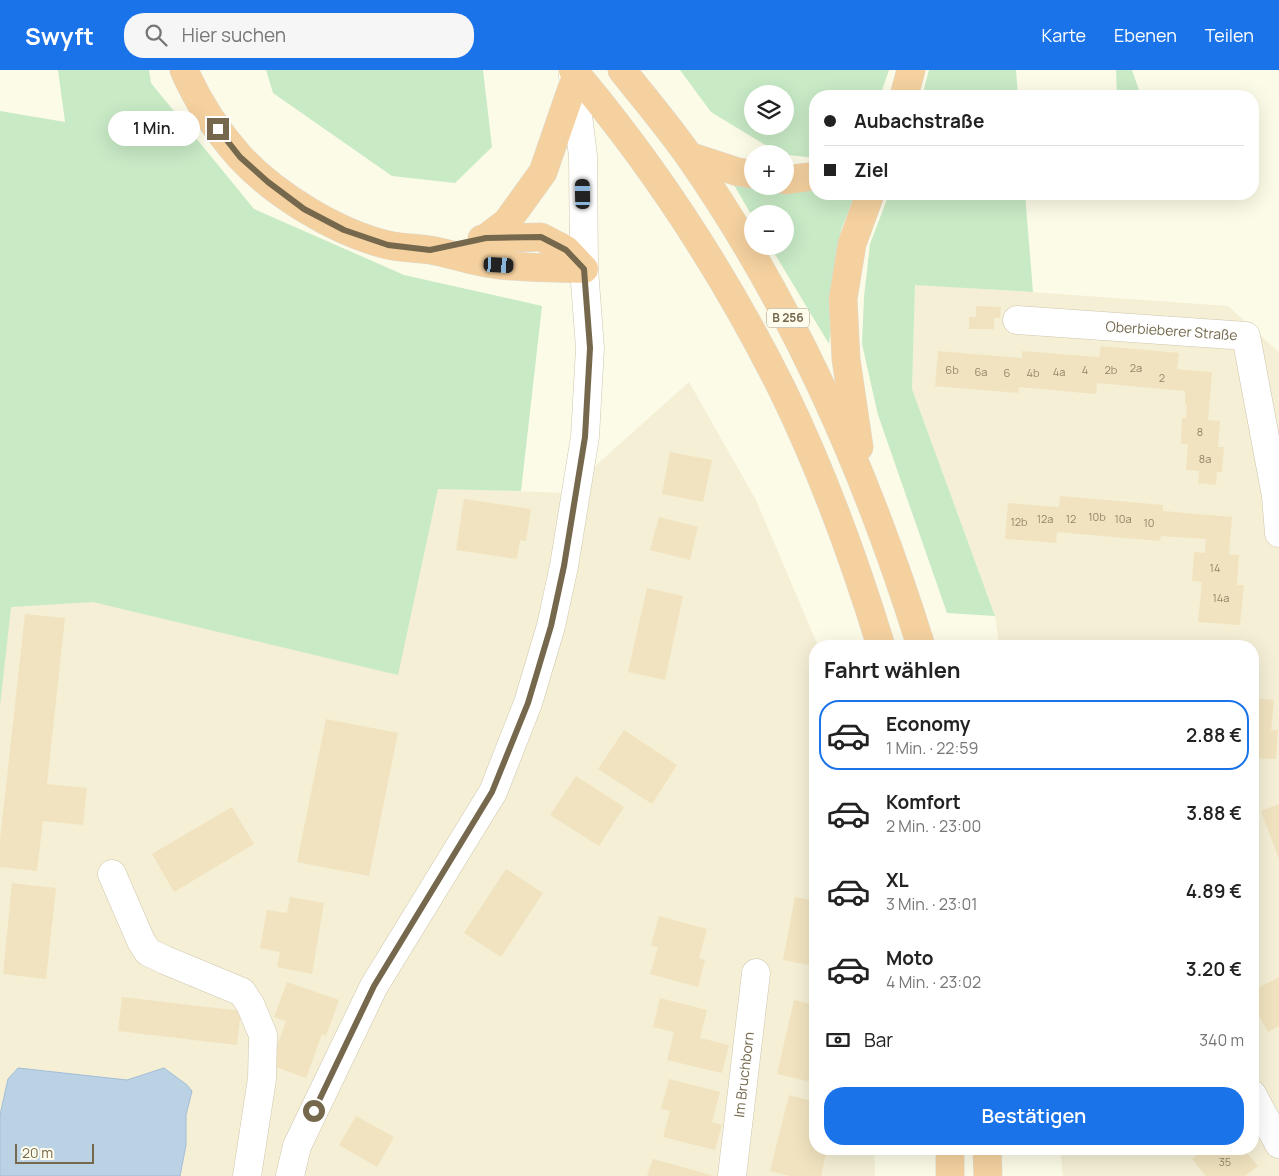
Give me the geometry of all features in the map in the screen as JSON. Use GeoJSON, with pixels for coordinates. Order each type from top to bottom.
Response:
{"type":"FeatureCollection","features":[{"type":"Feature","properties":{"kind":"highway"},"geometry":{"type":"LineString","coordinates":[[184,70],[191,86],[218,129],[240,157],[297,204],[344,230],[388,245],[430,250],[499,265],[584,269]]}},
{"type":"Feature","properties":{"kind":"highway","name":"B 256"},"geometry":{"type":"LineString","coordinates":[[622,70],[689,156],[772,287],[814,370],[846,441],[886,540],[919,640]]}},
{"type":"Feature","properties":{"kind":"highway"},"geometry":{"type":"LineString","coordinates":[[906,90],[911,70]]}},
{"type":"Feature","properties":{"kind":"highway"},"geometry":{"type":"LineString","coordinates":[[486,238],[507,222],[543,172],[573,74]]}},
{"type":"Feature","properties":{"kind":"highway","name":"B 256"},"geometry":{"type":"LineString","coordinates":[[573,74],[626,136],[658,180],[702,248],[752,332],[782,389],[809,450],[848,545],[879,640]]}},
{"type":"Feature","properties":{"kind":"highway"},"geometry":{"type":"LineString","coordinates":[[689,156],[744,173]]}},
{"type":"Feature","properties":{"kind":"highway"},"geometry":{"type":"LineString","coordinates":[[794,179],[809,177]]}},
{"type":"Feature","properties":{"kind":"highway"},"geometry":{"type":"LineString","coordinates":[[866,490],[846,359],[843,299],[852,244],[868,200]]}},
{"type":"Feature","properties":{"kind":"highway"},"geometry":{"type":"LineString","coordinates":[[430,250],[486,238],[541,237],[566,250],[584,269]]}},
{"type":"Feature","properties":{"kind":"highway"},"geometry":{"type":"LineString","coordinates":[[950,1155],[950,1176]]}},
{"type":"Feature","properties":{"kind":"highway"},"geometry":{"type":"LineString","coordinates":[[987,1155],[988,1176]]}},
{"type":"Feature","properties":{"kind":"street"},"geometry":{"type":"LineString","coordinates":[[290,1176],[297,1146],[374,986],[492,792],[528,703],[551,626],[564,566],[585,437],[590,348],[584,269],[583,156],[573,74]]}},
{"type":"Feature","properties":{"kind":"street","name":"Oberbieberer Straße"},"geometry":{"type":"LineString","coordinates":[[1017,320],[1246,336],[1276,496],[1279,533]]}},
{"type":"Feature","properties":{"kind":"street"},"geometry":{"type":"LineString","coordinates":[[112,874],[141,941],[148,952],[242,992],[250,1004],[263,1035],[262,1079],[247,1176]]}},
{"type":"Feature","properties":{"kind":"street","name":"Im Bruchborn"},"geometry":{"type":"LineString","coordinates":[[732,1176],[756,973]]}},
{"type":"Feature","properties":{"kind":"street"},"geometry":{"type":"LineString","coordinates":[[1259,1107],[1279,1144]]}},
{"type":"Feature","properties":{"kind":"shaded area"},"geometry":{"type":"Polygon","coordinates":[[[915,284],[1228,306],[1279,352],[1279,1176],[1063,1176],[1061,1155],[1259,1155],[1259,640],[998,640],[995,616],[912,389],[915,284]]]}},
{"type":"Feature","properties":{"kind":"shaded area"},"geometry":{"type":"Polygon","coordinates":[[[689,382],[756,500],[815,640],[809,640],[809,1155],[874,1155],[875,1176],[180,1176],[186,1145],[186,1115],[192,1091],[164,1068],[127,1080],[18,1068],[8,1079],[0,1115],[0,588],[77,568],[397,675],[438,488],[565,493],[689,382]]]}},
{"type":"Feature","properties":{"kind":"green space"},"geometry":{"type":"Polygon","coordinates":[[[58,70],[149,70],[151,83],[254,209],[404,275],[542,306],[521,491],[438,489],[398,675],[93,602],[11,607],[0,706],[0,111],[65,122],[58,70]]]}},
{"type":"Feature","properties":{"kind":"green space"},"geometry":{"type":"Polygon","coordinates":[[[266,70],[483,70],[492,147],[455,183],[392,176],[273,93],[266,70]]]}},
{"type":"Feature","properties":{"kind":"green space"},"geometry":{"type":"Polygon","coordinates":[[[680,70],[889,70],[882,90],[809,90],[809,157],[794,156],[794,145],[765,145],[749,135],[794,135],[794,85],[744,85],[744,132],[711,112],[680,70]]]}},
{"type":"Feature","properties":{"kind":"green space"},"geometry":{"type":"Polygon","coordinates":[[[929,70],[1016,70],[1018,90],[924,90],[929,70]]]}},
{"type":"Feature","properties":{"kind":"green space"},"geometry":{"type":"Polygon","coordinates":[[[1116,70],[1132,70],[1139,90],[1117,90],[1116,70]]]}},
{"type":"Feature","properties":{"kind":"green space"},"geometry":{"type":"Polygon","coordinates":[[[734,185],[744,186],[744,195],[794,195],[794,189],[809,191],[809,200],[853,200],[841,230],[829,344],[775,255],[794,255],[794,205],[746,205],[734,185]]]}},
{"type":"Feature","properties":{"kind":"green space"},"geometry":{"type":"Polygon","coordinates":[[[887,200],[1025,200],[1033,292],[915,285],[912,389],[995,616],[947,613],[878,415],[862,344],[864,297],[870,244],[887,200]]]}},
{"type":"Feature","properties":{"kind":"water"},"geometry":{"type":"Polygon","coordinates":[[[18,1068],[127,1080],[164,1068],[192,1091],[186,1115],[186,1145],[180,1176],[0,1176],[0,1115],[8,1079],[18,1068]]]}},
{"type":"Feature","properties":{"kind":"building"},"geometry":{"type":"Polygon","coordinates":[[[976,306],[1001,307],[1000,318],[994,318],[994,329],[969,329],[969,317],[976,317],[976,306]]]}},
{"type":"Feature","properties":{"kind":"building"},"geometry":{"type":"Polygon","coordinates":[[[1101,346],[1179,353],[1177,369],[1212,372],[1208,420],[1220,421],[1218,447],[1224,447],[1222,472],[1217,472],[1216,485],[1198,483],[1199,471],[1186,470],[1188,444],[1181,444],[1182,418],[1186,418],[1187,405],[1185,405],[1185,391],[1097,383],[1096,394],[1019,387],[1018,393],[935,386],[938,351],[1022,358],[1022,351],[1099,357],[1101,346]]]}},
{"type":"Feature","properties":{"kind":"building"},"geometry":{"type":"Polygon","coordinates":[[[670,452],[712,460],[703,502],[662,494],[670,452]]]}},
{"type":"Feature","properties":{"kind":"building"},"geometry":{"type":"Polygon","coordinates":[[[1060,496],[1163,505],[1163,511],[1232,517],[1229,554],[1239,555],[1237,585],[1244,585],[1240,625],[1198,622],[1202,582],[1192,581],[1194,552],[1205,553],[1206,539],[1161,536],[1160,541],[1057,532],[1056,543],[1005,539],[1008,503],[1059,507],[1060,496]]]}},
{"type":"Feature","properties":{"kind":"building"},"geometry":{"type":"Polygon","coordinates":[[[464,499],[531,509],[526,541],[520,540],[517,559],[456,550],[464,499]]]}},
{"type":"Feature","properties":{"kind":"building"},"geometry":{"type":"Polygon","coordinates":[[[659,517],[698,527],[690,560],[650,550],[659,517]]]}},
{"type":"Feature","properties":{"kind":"building"},"geometry":{"type":"Polygon","coordinates":[[[647,588],[683,596],[665,680],[628,672],[647,588]]]}},
{"type":"Feature","properties":{"kind":"building"},"geometry":{"type":"Polygon","coordinates":[[[25,614],[65,618],[47,784],[87,788],[83,825],[43,821],[37,871],[0,867],[0,840],[25,614]]]}},
{"type":"Feature","properties":{"kind":"building"},"geometry":{"type":"Polygon","coordinates":[[[1259,699],[1274,700],[1271,730],[1278,730],[1276,759],[1259,758],[1259,699]]]}},
{"type":"Feature","properties":{"kind":"building"},"geometry":{"type":"Polygon","coordinates":[[[326,719],[398,733],[369,876],[297,862],[326,719]]]}},
{"type":"Feature","properties":{"kind":"building"},"geometry":{"type":"Polygon","coordinates":[[[624,730],[677,765],[652,804],[598,769],[624,730]]]}},
{"type":"Feature","properties":{"kind":"building"},"geometry":{"type":"Polygon","coordinates":[[[576,776],[624,807],[599,846],[550,815],[576,776]]]}},
{"type":"Feature","properties":{"kind":"building"},"geometry":{"type":"Polygon","coordinates":[[[1279,804],[1279,859],[1261,811],[1279,804]]]}},
{"type":"Feature","properties":{"kind":"building"},"geometry":{"type":"Polygon","coordinates":[[[232,807],[254,844],[174,892],[152,854],[232,807]]]}},
{"type":"Feature","properties":{"kind":"building"},"geometry":{"type":"Polygon","coordinates":[[[506,869],[543,893],[501,957],[464,933],[506,869]]]}},
{"type":"Feature","properties":{"kind":"building"},"geometry":{"type":"Polygon","coordinates":[[[12,883],[56,888],[46,979],[3,974],[12,883]]]}},
{"type":"Feature","properties":{"kind":"building"},"geometry":{"type":"Polygon","coordinates":[[[290,897],[324,903],[312,974],[277,967],[280,952],[260,948],[267,910],[287,913],[290,897]]]}},
{"type":"Feature","properties":{"kind":"building"},"geometry":{"type":"Polygon","coordinates":[[[795,897],[809,900],[809,965],[783,960],[795,897]]]}},
{"type":"Feature","properties":{"kind":"building"},"geometry":{"type":"Polygon","coordinates":[[[659,916],[707,929],[699,958],[705,960],[698,987],[650,974],[658,947],[651,946],[659,916]]]}},
{"type":"Feature","properties":{"kind":"building"},"geometry":{"type":"Polygon","coordinates":[[[1279,977],[1279,1026],[1268,1032],[1259,1016],[1259,987],[1279,977]]]}},
{"type":"Feature","properties":{"kind":"building"},"geometry":{"type":"Polygon","coordinates":[[[287,982],[339,1000],[326,1036],[322,1034],[306,1078],[270,1065],[286,1021],[274,1017],[287,982]]]}},
{"type":"Feature","properties":{"kind":"building"},"geometry":{"type":"Polygon","coordinates":[[[122,997],[241,1011],[237,1045],[118,1031],[122,997]]]}},
{"type":"Feature","properties":{"kind":"building"},"geometry":{"type":"Polygon","coordinates":[[[660,998],[707,1010],[700,1038],[729,1045],[722,1073],[667,1060],[674,1032],[653,1027],[660,998]]]}},
{"type":"Feature","properties":{"kind":"building"},"geometry":{"type":"Polygon","coordinates":[[[794,1000],[809,1004],[809,1082],[777,1074],[794,1000]]]}},
{"type":"Feature","properties":{"kind":"building"},"geometry":{"type":"Polygon","coordinates":[[[669,1079],[720,1092],[712,1122],[722,1125],[715,1150],[663,1137],[670,1111],[661,1109],[669,1079]]]}},
{"type":"Feature","properties":{"kind":"building"},"geometry":{"type":"Polygon","coordinates":[[[789,1095],[809,1100],[809,1155],[826,1155],[821,1176],[790,1176],[770,1171],[789,1095]]]}},
{"type":"Feature","properties":{"kind":"building"},"geometry":{"type":"Polygon","coordinates":[[[356,1116],[394,1137],[377,1167],[339,1145],[356,1116]]]}},
{"type":"Feature","properties":{"kind":"building"},"geometry":{"type":"Polygon","coordinates":[[[1197,1155],[1249,1155],[1258,1166],[1245,1176],[1206,1176],[1192,1159],[1197,1155]]]}},
{"type":"Feature","properties":{"kind":"building"},"geometry":{"type":"Polygon","coordinates":[[[653,1159],[711,1175],[711,1176],[647,1176],[653,1159]]]}},
{"type":"Feature","properties":{"kind":"route"},"geometry":{"type":"LineString","coordinates":[[218,129],[240,157],[268,182],[304,209],[344,230],[388,245],[430,250],[486,238],[541,237],[566,250],[584,269],[590,348],[585,437],[564,566],[551,626],[528,703],[492,792],[374,986],[314,1111]]}}]}
